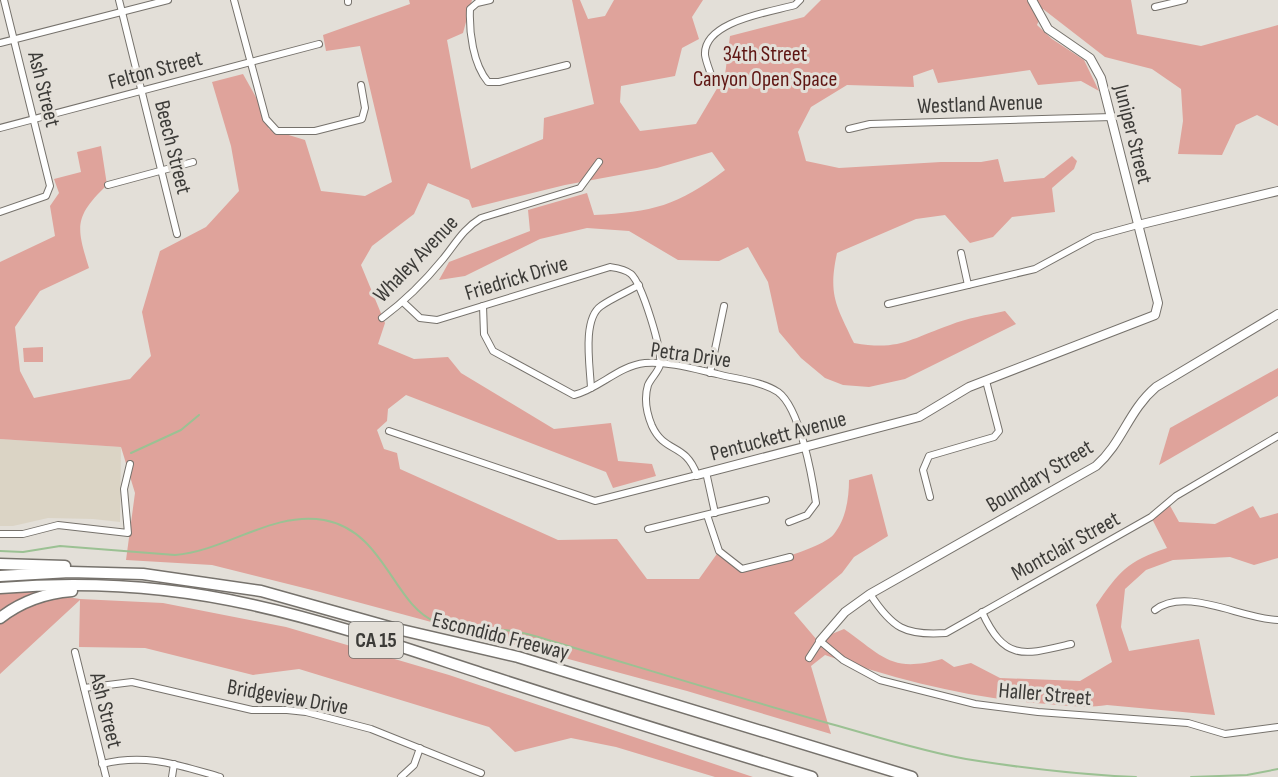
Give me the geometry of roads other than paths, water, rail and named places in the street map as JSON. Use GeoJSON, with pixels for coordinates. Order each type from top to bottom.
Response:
{"type":"FeatureCollection","features":[{"type":"Feature","properties":{"kind":"highway"},"geometry":{"type":"LineString","coordinates":[[0,564],[72,567],[143,574]]}},
{"type":"Feature","properties":{"kind":"highway","name":"Escondido Freeway"},"geometry":{"type":"LineString","coordinates":[[0,576],[70,572],[143,574],[261,591],[393,628],[518,657],[912,777]]}},
{"type":"Feature","properties":{"kind":"highway","name":"Escondido Freeway"},"geometry":{"type":"LineString","coordinates":[[0,588],[93,585],[145,588],[186,593],[271,610],[399,647],[669,734],[812,777]]}},
{"type":"Feature","properties":{"kind":"highway"},"geometry":{"type":"LineString","coordinates":[[0,618],[14,607],[48,593],[145,588]]}},
{"type":"Feature","properties":{"kind":"street","name":"Ash Street"},"geometry":{"type":"LineString","coordinates":[[0,212],[46,196],[50,186],[4,0]]}},
{"type":"Feature","properties":{"kind":"street","name":"Beech Street"},"geometry":{"type":"LineString","coordinates":[[119,0],[177,234]]}},
{"type":"Feature","properties":{"kind":"street"},"geometry":{"type":"LineString","coordinates":[[0,43],[168,0]]}},
{"type":"Feature","properties":{"kind":"street"},"geometry":{"type":"LineString","coordinates":[[234,0],[249,63],[266,119],[271,127],[284,133],[315,131],[357,122],[365,116],[361,85]]}},
{"type":"Feature","properties":{"kind":"street"},"geometry":{"type":"LineString","coordinates":[[490,0],[477,3],[470,9],[469,28],[482,74],[488,82],[499,82],[567,65]]}},
{"type":"Feature","properties":{"kind":"street"},"geometry":{"type":"LineString","coordinates":[[712,78],[705,54],[710,39],[722,26],[795,6],[800,0]]}},
{"type":"Feature","properties":{"kind":"street","name":"Juniper Street"},"geometry":{"type":"LineString","coordinates":[[1032,0],[1048,29],[1090,58],[1101,78],[1158,303]]}},
{"type":"Feature","properties":{"kind":"street"},"geometry":{"type":"LineString","coordinates":[[1155,6],[1184,0]]}},
{"type":"Feature","properties":{"kind":"street","name":"Felton Street"},"geometry":{"type":"LineString","coordinates":[[0,128],[319,44]]}},
{"type":"Feature","properties":{"kind":"street","name":"Westland Avenue"},"geometry":{"type":"LineString","coordinates":[[849,129],[870,124],[1112,117]]}},
{"type":"Feature","properties":{"kind":"street"},"geometry":{"type":"LineString","coordinates":[[108,185],[192,162]]}},
{"type":"Feature","properties":{"kind":"street","name":"Whaley Avenue"},"geometry":{"type":"LineString","coordinates":[[382,318],[403,302],[444,259],[466,227],[481,218],[580,188],[599,162]]}},
{"type":"Feature","properties":{"kind":"street"},"geometry":{"type":"LineString","coordinates":[[888,304],[1035,269],[1094,237],[1278,191]]}},
{"type":"Feature","properties":{"kind":"street"},"geometry":{"type":"LineString","coordinates":[[961,253],[968,285]]}},
{"type":"Feature","properties":{"kind":"street","name":"Friedrick Drive"},"geometry":{"type":"LineString","coordinates":[[403,302],[416,315],[427,320],[437,320],[610,267],[625,271],[639,285]]}},
{"type":"Feature","properties":{"kind":"street"},"geometry":{"type":"LineString","coordinates":[[591,388],[591,348],[588,333],[590,318],[599,307],[639,285],[645,298],[660,364],[648,385],[646,398],[652,426],[668,446],[689,457],[697,475]]}},
{"type":"Feature","properties":{"kind":"street","name":"Pentuckett Avenue"},"geometry":{"type":"LineString","coordinates":[[389,430],[595,501],[918,417],[969,387],[1148,319],[1158,310],[1158,303]]}},
{"type":"Feature","properties":{"kind":"street","name":"Petra Drive"},"geometry":{"type":"LineString","coordinates":[[483,306],[484,334],[487,344],[500,357],[574,394],[591,388],[626,369],[644,363],[711,373],[759,384],[778,392],[793,411],[816,503],[807,515],[789,522]]}},
{"type":"Feature","properties":{"kind":"street"},"geometry":{"type":"LineString","coordinates":[[711,373],[724,306]]}},
{"type":"Feature","properties":{"kind":"street","name":"Boundary Street"},"geometry":{"type":"LineString","coordinates":[[809,658],[845,612],[870,594],[1096,466],[1113,449],[1142,399],[1156,387],[1278,314]]}},
{"type":"Feature","properties":{"kind":"street"},"geometry":{"type":"LineString","coordinates":[[930,497],[923,470],[929,456],[994,437],[999,431],[986,381]]}},
{"type":"Feature","properties":{"kind":"street","name":"Montclair Street"},"geometry":{"type":"LineString","coordinates":[[870,594],[886,618],[909,632],[946,633],[1151,517],[1176,496],[1278,436]]}},
{"type":"Feature","properties":{"kind":"street"},"geometry":{"type":"LineString","coordinates":[[0,534],[23,534],[58,525],[129,533],[124,496],[130,464]]}},
{"type":"Feature","properties":{"kind":"street"},"geometry":{"type":"LineString","coordinates":[[706,472],[715,513]]}},
{"type":"Feature","properties":{"kind":"street"},"geometry":{"type":"LineString","coordinates":[[648,529],[766,500]]}},
{"type":"Feature","properties":{"kind":"street"},"geometry":{"type":"LineString","coordinates":[[707,515],[718,550],[742,569],[790,556]]}},
{"type":"Feature","properties":{"kind":"street"},"geometry":{"type":"LineString","coordinates":[[1155,610],[1164,603],[1185,600],[1278,620]]}},
{"type":"Feature","properties":{"kind":"street"},"geometry":{"type":"LineString","coordinates":[[981,612],[996,638],[1010,649],[1028,654],[1071,644]]}},
{"type":"Feature","properties":{"kind":"street","name":"Haller Street"},"geometry":{"type":"LineString","coordinates":[[820,642],[843,660],[880,680],[975,704],[1038,712],[1188,723],[1225,734],[1278,727]]}},
{"type":"Feature","properties":{"kind":"street","name":"Ash Street"},"geometry":{"type":"LineString","coordinates":[[75,651],[106,777]]}},
{"type":"Feature","properties":{"kind":"street","name":"Bridgeview Drive"},"geometry":{"type":"LineString","coordinates":[[84,688],[132,682],[252,710],[306,712],[371,729],[481,772]]}},
{"type":"Feature","properties":{"kind":"street"},"geometry":{"type":"LineString","coordinates":[[401,777],[414,765],[420,748]]}},
{"type":"Feature","properties":{"kind":"street"},"geometry":{"type":"LineString","coordinates":[[102,764],[136,758],[174,764],[220,777]]}},
{"type":"Feature","properties":{"kind":"street"},"geometry":{"type":"LineString","coordinates":[[172,777],[174,764]]}},
{"type":"Feature","properties":{"kind":"waterway"},"geometry":{"type":"LineString","coordinates":[[131,453],[181,430],[199,415]]}},
{"type":"Feature","properties":{"kind":"waterway"},"geometry":{"type":"LineString","coordinates":[[0,551],[23,552],[60,546],[175,555],[212,547],[286,521],[324,520],[345,527],[361,538],[375,553],[409,600],[421,613],[436,622],[531,635],[795,714],[949,756],[1051,771],[1136,777]]}},
{"type":"Feature","properties":{"kind":"waterway"},"geometry":{"type":"LineString","coordinates":[[1191,777],[1247,775],[1278,769]]}},
{"type":"Feature","properties":{"kind":"park label","name":"34th Street Canyon Open Space"},"geometry":{"type":"Point","coordinates":[765,66]}}]}
